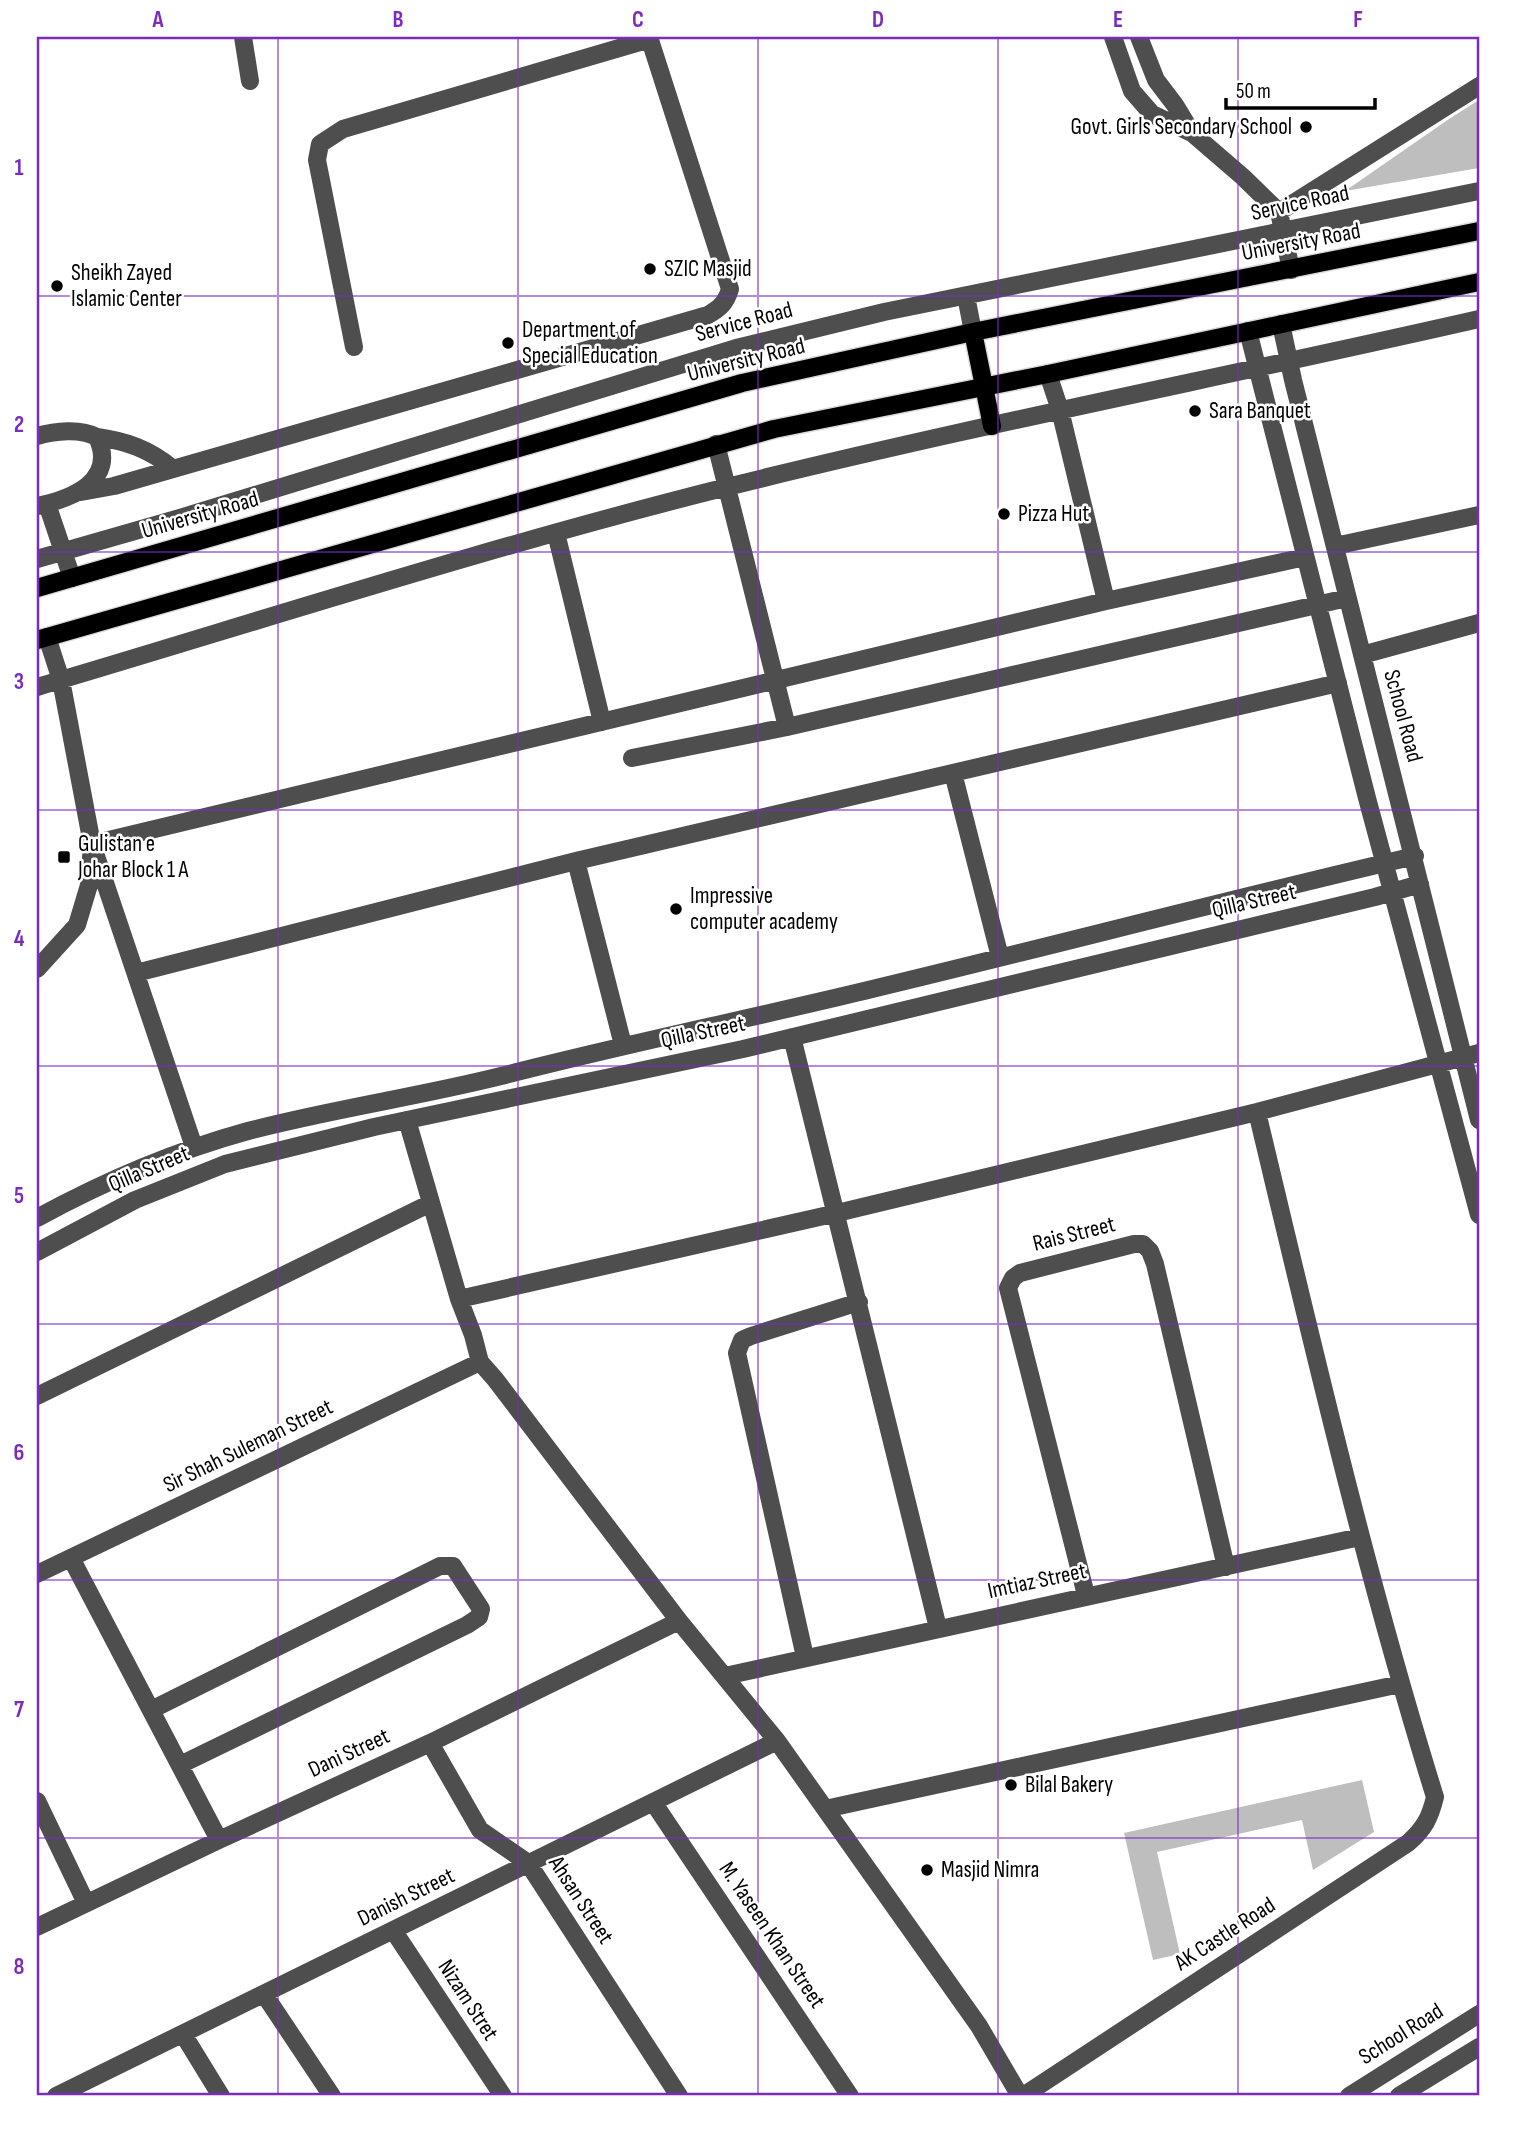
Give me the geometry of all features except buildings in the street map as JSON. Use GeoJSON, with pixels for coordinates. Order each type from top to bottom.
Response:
{"type":"FeatureCollection","features":[{"type":"Feature","properties":{"kind":"main road","name":"University Road"},"geometry":{"type":"LineString","coordinates":[[37,588],[742,383],[973,332],[1479,231]]}},
{"type":"Feature","properties":{"kind":"main road"},"geometry":{"type":"LineString","coordinates":[[42,638],[774,429],[1479,282]]}},
{"type":"Feature","properties":{"kind":"main road"},"geometry":{"type":"LineString","coordinates":[[973,332],[992,426]]}},
{"type":"Feature","properties":{"kind":"street"},"geometry":{"type":"LineString","coordinates":[[243,37],[250,81]]}},
{"type":"Feature","properties":{"kind":"street"},"geometry":{"type":"LineString","coordinates":[[1113,37],[1132,91],[1152,114],[1192,133],[1279,212],[1291,270]]}},
{"type":"Feature","properties":{"kind":"street"},"geometry":{"type":"LineString","coordinates":[[1139,37],[1156,80],[1192,133]]}},
{"type":"Feature","properties":{"kind":"street"},"geometry":{"type":"LineString","coordinates":[[72,578],[42,505],[708,314],[720,308],[730,289],[650,38],[342,129],[320,144],[317,160],[354,347]]}},
{"type":"Feature","properties":{"kind":"street"},"geometry":{"type":"LineString","coordinates":[[1279,212],[1479,86]]}},
{"type":"Feature","properties":{"kind":"street","name":"Service Road"},"geometry":{"type":"LineString","coordinates":[[37,559],[736,348],[884,312],[1479,191]]}},
{"type":"Feature","properties":{"kind":"street"},"geometry":{"type":"LineString","coordinates":[[966,296],[973,332]]}},
{"type":"Feature","properties":{"kind":"street"},"geometry":{"type":"LineString","coordinates":[[37,687],[556,533],[727,487],[1060,410],[1479,319]]}},
{"type":"Feature","properties":{"kind":"street","name":"School Road"},"geometry":{"type":"LineString","coordinates":[[1281,324],[1420,884],[1471,1055],[1479,1120]]}},
{"type":"Feature","properties":{"kind":"street"},"geometry":{"type":"LineString","coordinates":[[1248,331],[1384,863],[1479,1215]]}},
{"type":"Feature","properties":{"kind":"street"},"geometry":{"type":"LineString","coordinates":[[1048,374],[1060,410],[1106,601]]}},
{"type":"Feature","properties":{"kind":"street"},"geometry":{"type":"LineString","coordinates":[[37,436],[78,432],[129,443],[158,457],[172,468]]}},
{"type":"Feature","properties":{"kind":"street"},"geometry":{"type":"LineString","coordinates":[[80,492],[92,482],[101,467],[103,455],[97,437]]}},
{"type":"Feature","properties":{"kind":"street"},"geometry":{"type":"LineString","coordinates":[[716,444],[787,727]]}},
{"type":"Feature","properties":{"kind":"street"},"geometry":{"type":"LineString","coordinates":[[1335,547],[1479,515]]}},
{"type":"Feature","properties":{"kind":"street"},"geometry":{"type":"LineString","coordinates":[[556,533],[602,722]]}},
{"type":"Feature","properties":{"kind":"street"},"geometry":{"type":"LineString","coordinates":[[92,844],[1106,601],[1305,557]]}},
{"type":"Feature","properties":{"kind":"street"},"geometry":{"type":"LineString","coordinates":[[632,758],[787,727],[1348,598]]}},
{"type":"Feature","properties":{"kind":"street"},"geometry":{"type":"LineString","coordinates":[[1362,655],[1479,623]]}},
{"type":"Feature","properties":{"kind":"street"},"geometry":{"type":"LineString","coordinates":[[42,638],[61,680],[92,844],[194,1147]]}},
{"type":"Feature","properties":{"kind":"street"},"geometry":{"type":"LineString","coordinates":[[136,973],[576,861],[1338,683]]}},
{"type":"Feature","properties":{"kind":"street"},"geometry":{"type":"LineString","coordinates":[[953,773],[1000,957]]}},
{"type":"Feature","properties":{"kind":"street"},"geometry":{"type":"LineString","coordinates":[[37,969],[77,925],[89,885],[92,844]]}},
{"type":"Feature","properties":{"kind":"street","name":"Qilla Street"},"geometry":{"type":"LineString","coordinates":[[37,1219],[149,1164],[194,1147],[250,1131],[485,1080],[1415,856]]}},
{"type":"Feature","properties":{"kind":"street"},"geometry":{"type":"LineString","coordinates":[[576,861],[623,1045]]}},
{"type":"Feature","properties":{"kind":"street","name":"Qilla Street"},"geometry":{"type":"LineString","coordinates":[[37,1252],[135,1200],[226,1164],[407,1120],[792,1037],[1420,884]]}},
{"type":"Feature","properties":{"kind":"street"},"geometry":{"type":"LineString","coordinates":[[792,1037],[938,1628]]}},
{"type":"Feature","properties":{"kind":"street"},"geometry":{"type":"LineString","coordinates":[[459,1299],[837,1213],[1257,1112],[1471,1055]]}},
{"type":"Feature","properties":{"kind":"street"},"geometry":{"type":"LineString","coordinates":[[825,1809],[1400,1684],[1360,1537],[1257,1112]]}},
{"type":"Feature","properties":{"kind":"street"},"geometry":{"type":"LineString","coordinates":[[407,1120],[480,1362],[679,1621],[776,1741],[979,2026],[1022,2096]]}},
{"type":"Feature","properties":{"kind":"street"},"geometry":{"type":"LineString","coordinates":[[65,1203],[80,1229]]}},
{"type":"Feature","properties":{"kind":"street"},"geometry":{"type":"LineString","coordinates":[[37,1396],[431,1203]]}},
{"type":"Feature","properties":{"kind":"street","name":"Rais Street"},"geometry":{"type":"LineString","coordinates":[[1086,1595],[1009,1288],[1013,1278],[1020,1273],[1134,1244],[1143,1244],[1150,1251],[1155,1264],[1226,1567]]}},
{"type":"Feature","properties":{"kind":"street"},"geometry":{"type":"LineString","coordinates":[[804,1657],[737,1353],[742,1340],[751,1336],[859,1301]]}},
{"type":"Feature","properties":{"kind":"street","name":"Sir Shah Suleman Street"},"geometry":{"type":"LineString","coordinates":[[37,1574],[480,1362]]}},
{"type":"Feature","properties":{"kind":"street","name":"Imtiaz Street"},"geometry":{"type":"LineString","coordinates":[[724,1676],[1360,1537]]}},
{"type":"Feature","properties":{"kind":"street"},"geometry":{"type":"LineString","coordinates":[[71,1558],[219,1840]]}},
{"type":"Feature","properties":{"kind":"street"},"geometry":{"type":"LineString","coordinates":[[151,1710],[440,1566],[453,1566],[481,1609],[479,1617],[467,1625],[180,1765]]}},
{"type":"Feature","properties":{"kind":"street","name":"Dani Street"},"geometry":{"type":"LineString","coordinates":[[37,1927],[430,1743],[679,1621]]}},
{"type":"Feature","properties":{"kind":"street","name":"AK Castle Road"},"geometry":{"type":"LineString","coordinates":[[1022,2096],[1408,1843],[1424,1829],[1435,1797],[1400,1684]]}},
{"type":"Feature","properties":{"kind":"street","name":"Danish Street"},"geometry":{"type":"LineString","coordinates":[[56,2096],[776,1741]]}},
{"type":"Feature","properties":{"kind":"street","name":"Ahsan Street"},"geometry":{"type":"LineString","coordinates":[[430,1743],[480,1830],[528,1863],[679,2096]]}},
{"type":"Feature","properties":{"kind":"street"},"geometry":{"type":"LineString","coordinates":[[37,1801],[86,1903]]}},
{"type":"Feature","properties":{"kind":"street","name":"M. Yaseen Khan Street"},"geometry":{"type":"LineString","coordinates":[[653,1802],[850,2096]]}},
{"type":"Feature","properties":{"kind":"street","name":"Nizam Stret"},"geometry":{"type":"LineString","coordinates":[[393,1930],[503,2096]]}},
{"type":"Feature","properties":{"kind":"street"},"geometry":{"type":"LineString","coordinates":[[264,1994],[332,2096]]}},
{"type":"Feature","properties":{"kind":"street","name":"School Road"},"geometry":{"type":"LineString","coordinates":[[1349,2096],[1479,2014]]}},
{"type":"Feature","properties":{"kind":"street"},"geometry":{"type":"LineString","coordinates":[[183,2034],[221,2096]]}},
{"type":"Feature","properties":{"kind":"street"},"geometry":{"type":"LineString","coordinates":[[1399,2096],[1479,2047]]}},
{"type":"Feature","properties":{"kind":"place","name":"Govt. Girls Secondary School"},"geometry":{"type":"Point","coordinates":[1306,127]}},
{"type":"Feature","properties":{"kind":"place","name":"SZIC Masjid"},"geometry":{"type":"Point","coordinates":[650,269]}},
{"type":"Feature","properties":{"kind":"place","name":"Sheikh Zayed Islamic Center"},"geometry":{"type":"Point","coordinates":[57,286]}},
{"type":"Feature","properties":{"kind":"place","name":"Department of Special Education"},"geometry":{"type":"Point","coordinates":[508,343]}},
{"type":"Feature","properties":{"kind":"place","name":"Sara Banquet"},"geometry":{"type":"Point","coordinates":[1195,411]}},
{"type":"Feature","properties":{"kind":"place","name":"Pizza Hut"},"geometry":{"type":"Point","coordinates":[1004,514]}},
{"type":"Feature","properties":{"kind":"place","name":"Gulistan e Johar Block 1 A"},"geometry":{"type":"Point","coordinates":[64,857]}},
{"type":"Feature","properties":{"kind":"place","name":"Impressive computer academy"},"geometry":{"type":"Point","coordinates":[676,909]}},
{"type":"Feature","properties":{"kind":"place","name":"Bilal Bakery"},"geometry":{"type":"Point","coordinates":[1011,1785]}},
{"type":"Feature","properties":{"kind":"place","name":"Masjid Nimra"},"geometry":{"type":"Point","coordinates":[927,1870]}}]}
